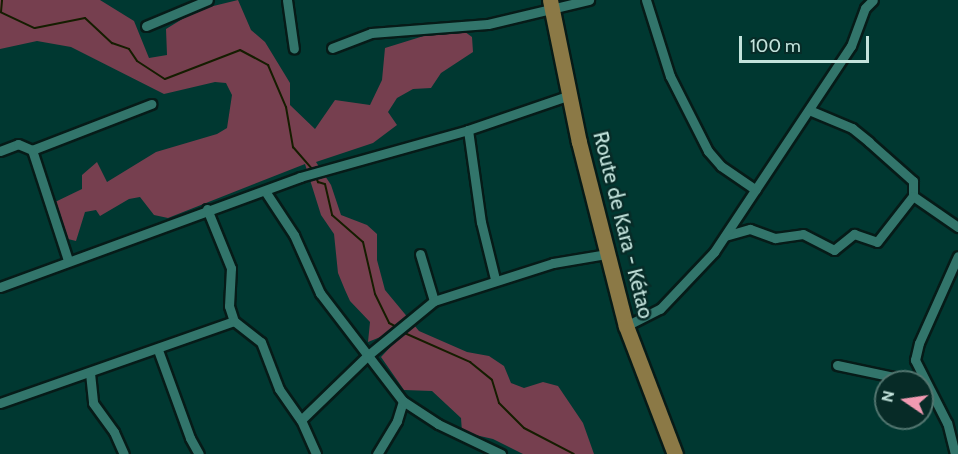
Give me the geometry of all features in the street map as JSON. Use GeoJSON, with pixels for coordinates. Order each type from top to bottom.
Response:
{"type":"FeatureCollection","features":[{"type":"Feature","properties":{"kind":"main road","name":"Route de Kara - Kétao"},"geometry":{"type":"LineString","coordinates":[[550,4],[607,254],[626,326],[675,454]]}},
{"type":"Feature","properties":{"kind":"street"},"geometry":{"type":"LineString","coordinates":[[146,26],[208,0]]}},
{"type":"Feature","properties":{"kind":"street"},"geometry":{"type":"LineString","coordinates":[[287,0],[294,49]]}},
{"type":"Feature","properties":{"kind":"street"},"geometry":{"type":"LineString","coordinates":[[332,48],[371,33],[488,24],[550,4],[589,0]]}},
{"type":"Feature","properties":{"kind":"street"},"geometry":{"type":"LineString","coordinates":[[646,0],[670,75],[708,151],[721,166],[756,189]]}},
{"type":"Feature","properties":{"kind":"street"},"geometry":{"type":"LineString","coordinates":[[626,326],[660,309],[725,236],[851,46],[863,4],[873,0]]}},
{"type":"Feature","properties":{"kind":"street"},"geometry":{"type":"LineString","coordinates":[[0,286],[207,208],[326,169],[468,130],[570,95]]}},
{"type":"Feature","properties":{"kind":"street"},"geometry":{"type":"LineString","coordinates":[[0,152],[18,144],[32,150],[152,104]]}},
{"type":"Feature","properties":{"kind":"street"},"geometry":{"type":"LineString","coordinates":[[725,236],[750,229],[775,238],[803,234],[834,250],[854,234],[877,242],[913,196],[913,181],[869,142],[852,128],[809,110]]}},
{"type":"Feature","properties":{"kind":"street"},"geometry":{"type":"LineString","coordinates":[[468,130],[481,222],[495,279]]}},
{"type":"Feature","properties":{"kind":"street"},"geometry":{"type":"LineString","coordinates":[[32,150],[68,260]]}},
{"type":"Feature","properties":{"kind":"street"},"geometry":{"type":"LineString","coordinates":[[265,190],[294,235],[320,293],[403,400],[448,430],[501,454]]}},
{"type":"Feature","properties":{"kind":"street"},"geometry":{"type":"LineString","coordinates":[[913,196],[958,227]]}},
{"type":"Feature","properties":{"kind":"street"},"geometry":{"type":"LineString","coordinates":[[207,208],[231,268],[229,306],[234,321],[261,342],[279,389],[301,420],[316,454]]}},
{"type":"Feature","properties":{"kind":"street"},"geometry":{"type":"LineString","coordinates":[[420,254],[434,300]]}},
{"type":"Feature","properties":{"kind":"street"},"geometry":{"type":"LineString","coordinates":[[301,420],[367,356],[434,300],[495,279],[607,254]]}},
{"type":"Feature","properties":{"kind":"street"},"geometry":{"type":"LineString","coordinates":[[916,370],[919,343],[958,256]]}},
{"type":"Feature","properties":{"kind":"street"},"geometry":{"type":"LineString","coordinates":[[0,403],[159,350],[234,321]]}},
{"type":"Feature","properties":{"kind":"street"},"geometry":{"type":"LineString","coordinates":[[159,350],[199,454]]}},
{"type":"Feature","properties":{"kind":"street"},"geometry":{"type":"LineString","coordinates":[[837,365],[874,373]]}},
{"type":"Feature","properties":{"kind":"street"},"geometry":{"type":"LineString","coordinates":[[90,373],[93,403],[114,432],[124,454]]}},
{"type":"Feature","properties":{"kind":"street"},"geometry":{"type":"LineString","coordinates":[[377,454],[397,421],[403,400]]}},
{"type":"Feature","properties":{"kind":"street"},"geometry":{"type":"LineString","coordinates":[[934,402],[947,423],[956,454]]}},
{"type":"Feature","properties":{"kind":"shaded area"},"geometry":{"type":"Polygon","coordinates":[[[0,0],[100,0],[134,21],[149,58],[167,55],[166,29],[197,10],[238,0],[251,30],[265,42],[290,83],[290,105],[315,129],[335,100],[370,105],[382,80],[385,48],[443,30],[461,29],[472,37],[473,52],[441,73],[431,88],[413,89],[397,98],[388,112],[397,125],[373,143],[316,162],[331,185],[341,215],[367,225],[377,234],[377,260],[385,290],[419,331],[467,352],[489,356],[504,366],[511,383],[524,388],[543,382],[558,386],[583,423],[594,454],[523,454],[493,439],[462,432],[461,418],[432,391],[404,390],[381,357],[397,340],[388,334],[368,342],[370,322],[350,301],[345,290],[338,273],[334,234],[321,215],[305,164],[168,218],[154,215],[140,197],[129,199],[100,216],[96,210],[85,212],[76,241],[64,238],[53,203],[82,189],[82,175],[97,162],[107,182],[156,152],[217,134],[227,128],[232,95],[226,83],[215,82],[164,94],[71,47],[37,41],[0,49],[0,0]]]}},
{"type":"Feature","properties":{"kind":"waterway"},"geometry":{"type":"LineString","coordinates":[[1,12],[2,0]]}},
{"type":"Feature","properties":{"kind":"waterway"},"geometry":{"type":"LineString","coordinates":[[0,12],[35,28],[85,18],[112,43],[129,49],[137,61],[165,79],[240,50],[268,65],[286,107],[293,147],[313,170]]}},
{"type":"Feature","properties":{"kind":"waterway"},"geometry":{"type":"LineString","coordinates":[[315,175],[318,182],[325,184],[332,215],[363,242],[375,294],[389,323],[397,327]]}},
{"type":"Feature","properties":{"kind":"waterway"},"geometry":{"type":"LineString","coordinates":[[400,331],[470,362],[492,380],[499,403],[524,428],[574,454]]}}]}
